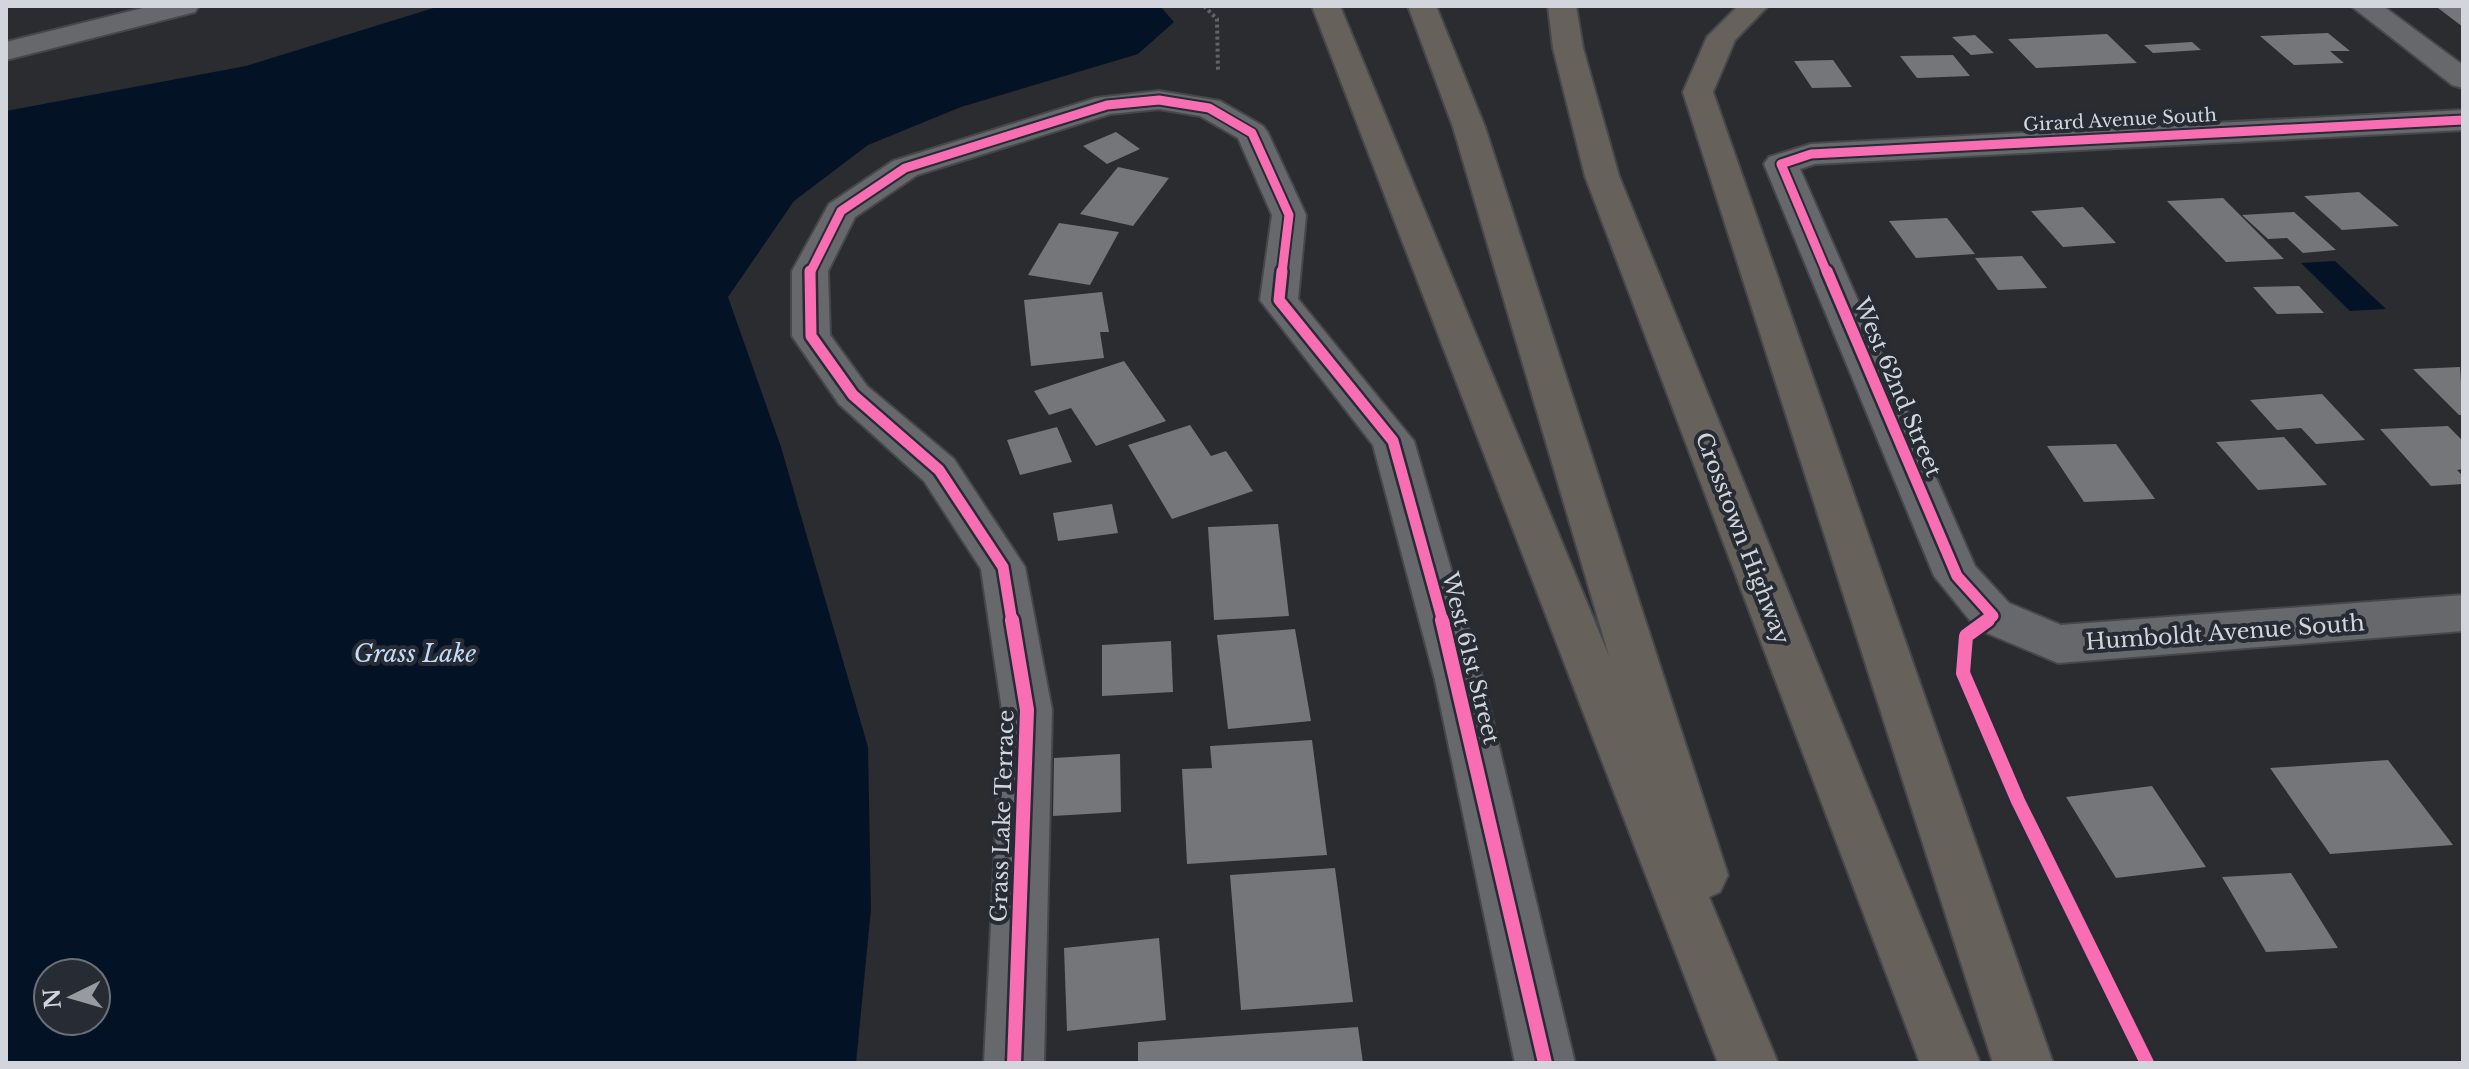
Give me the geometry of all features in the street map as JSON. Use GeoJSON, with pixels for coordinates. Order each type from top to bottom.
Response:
{"type":"FeatureCollection","features":[{"type":"Feature","properties":{"kind":"highway"},"geometry":{"type":"LineString","coordinates":[[1326,6],[1748,1063]]}},
{"type":"Feature","properties":{"kind":"highway"},"geometry":{"type":"LineString","coordinates":[[1422,6],[1473,142],[1760,1063]]}},
{"type":"Feature","properties":{"kind":"highway","name":"Crosstown Highway"},"geometry":{"type":"LineString","coordinates":[[1562,6],[1568,48],[1602,176],[1950,1063]]}},
{"type":"Feature","properties":{"kind":"highway"},"geometry":{"type":"LineString","coordinates":[[1754,6],[1722,37],[1698,92],[2023,1063]]}},
{"type":"Feature","properties":{"kind":"street"},"geometry":{"type":"LineString","coordinates":[[6,51],[185,6]]}},
{"type":"Feature","properties":{"kind":"street"},"geometry":{"type":"LineString","coordinates":[[2365,6],[2463,79]]}},
{"type":"Feature","properties":{"kind":"street","name":"Grass Lake Terrace"},"geometry":{"type":"LineString","coordinates":[[1014,1063],[1027,710],[1003,567],[939,470],[853,395],[811,336],[810,271],[841,211],[905,168],[1107,105],[1159,100],[1209,108],[1252,133],[1289,215],[1279,300]]}},
{"type":"Feature","properties":{"kind":"street","name":"Girard Avenue South"},"geometry":{"type":"LineString","coordinates":[[1781,164],[1811,154],[2463,120]]}},
{"type":"Feature","properties":{"kind":"street","name":"West 62nd Street"},"geometry":{"type":"LineString","coordinates":[[1781,164],[1957,576],[1993,616]]}},
{"type":"Feature","properties":{"kind":"street","name":"West 61st Street"},"geometry":{"type":"LineString","coordinates":[[1279,300],[1393,441],[1459,680],[1545,1063]]}},
{"type":"Feature","properties":{"kind":"street","name":"Humboldt Avenue South"},"geometry":{"type":"LineString","coordinates":[[1993,616],[2058,644],[2463,613]]}},
{"type":"Feature","properties":{"kind":"path"},"geometry":{"type":"LineString","coordinates":[[1204,6],[1217,19],[1218,74],[1209,108]]}},
{"type":"Feature","properties":{"kind":"water","name":"Grass Lake"},"geometry":{"type":"Polygon","coordinates":[[[440,6],[1160,6],[1174,22],[1138,54],[961,107],[868,145],[794,201],[728,297],[781,447],[868,747],[871,909],[856,1063],[6,1063],[6,111],[246,66],[440,6]]]}},
{"type":"Feature","properties":{"kind":"water"},"geometry":{"type":"Polygon","coordinates":[[[2335,261],[2386,309],[2350,311],[2301,263],[2335,261]]]}},
{"type":"Feature","properties":{"kind":"building"},"geometry":{"type":"Polygon","coordinates":[[[2463,7],[2463,27],[2438,8],[2463,7]]]}},
{"type":"Feature","properties":{"kind":"building"},"geometry":{"type":"Polygon","coordinates":[[[2328,33],[2350,51],[2330,51],[2344,63],[2294,65],[2260,36],[2328,33]]]}},
{"type":"Feature","properties":{"kind":"building"},"geometry":{"type":"Polygon","coordinates":[[[2107,34],[2137,63],[2036,68],[2008,39],[2107,34]]]}},
{"type":"Feature","properties":{"kind":"building"},"geometry":{"type":"Polygon","coordinates":[[[1975,35],[1994,53],[1971,55],[1952,37],[1975,35]]]}},
{"type":"Feature","properties":{"kind":"building"},"geometry":{"type":"Polygon","coordinates":[[[2192,42],[2201,50],[2153,53],[2144,45],[2192,42]]]}},
{"type":"Feature","properties":{"kind":"building"},"geometry":{"type":"Polygon","coordinates":[[[1953,55],[1970,76],[1917,78],[1900,56],[1953,55]]]}},
{"type":"Feature","properties":{"kind":"building"},"geometry":{"type":"Polygon","coordinates":[[[1833,60],[1852,87],[1812,88],[1794,61],[1833,60]]]}},
{"type":"Feature","properties":{"kind":"building"},"geometry":{"type":"Polygon","coordinates":[[[1116,132],[1140,149],[1107,164],[1083,146],[1116,132]]]}},
{"type":"Feature","properties":{"kind":"building"},"geometry":{"type":"Polygon","coordinates":[[[1118,167],[1169,178],[1133,226],[1080,214],[1118,167]]]}},
{"type":"Feature","properties":{"kind":"building"},"geometry":{"type":"Polygon","coordinates":[[[2359,192],[2399,226],[2342,230],[2304,196],[2359,192]]]}},
{"type":"Feature","properties":{"kind":"building"},"geometry":{"type":"Polygon","coordinates":[[[2223,198],[2284,259],[2226,262],[2167,201],[2223,198]]]}},
{"type":"Feature","properties":{"kind":"building"},"geometry":{"type":"Polygon","coordinates":[[[2083,207],[2116,243],[2063,247],[2031,211],[2083,207]]]}},
{"type":"Feature","properties":{"kind":"building"},"geometry":{"type":"Polygon","coordinates":[[[2294,212],[2336,250],[2303,253],[2287,238],[2268,239],[2242,215],[2294,212]]]}},
{"type":"Feature","properties":{"kind":"building"},"geometry":{"type":"Polygon","coordinates":[[[1947,218],[1975,254],[1916,258],[1889,221],[1947,218]]]}},
{"type":"Feature","properties":{"kind":"building"},"geometry":{"type":"Polygon","coordinates":[[[1059,223],[1119,232],[1090,285],[1028,275],[1059,223]]]}},
{"type":"Feature","properties":{"kind":"building"},"geometry":{"type":"Polygon","coordinates":[[[2022,256],[2047,288],[1998,290],[1975,258],[2022,256]]]}},
{"type":"Feature","properties":{"kind":"building"},"geometry":{"type":"Polygon","coordinates":[[[2299,286],[2324,313],[2277,314],[2253,287],[2299,286]]]}},
{"type":"Feature","properties":{"kind":"building"},"geometry":{"type":"Polygon","coordinates":[[[1102,292],[1109,332],[1100,332],[1104,358],[1031,366],[1024,300],[1102,292]]]}},
{"type":"Feature","properties":{"kind":"building"},"geometry":{"type":"Polygon","coordinates":[[[1124,361],[1166,421],[1096,446],[1071,408],[1049,415],[1034,391],[1124,361]]]}},
{"type":"Feature","properties":{"kind":"building"},"geometry":{"type":"Polygon","coordinates":[[[2460,367],[2463,415],[2459,415],[2413,369],[2460,367]]]}},
{"type":"Feature","properties":{"kind":"building"},"geometry":{"type":"Polygon","coordinates":[[[2322,394],[2365,440],[2316,444],[2301,428],[2277,430],[2250,400],[2322,394]]]}},
{"type":"Feature","properties":{"kind":"building"},"geometry":{"type":"Polygon","coordinates":[[[1190,425],[1211,456],[1226,451],[1253,491],[1172,519],[1128,445],[1190,425]]]}},
{"type":"Feature","properties":{"kind":"building"},"geometry":{"type":"Polygon","coordinates":[[[2448,426],[2463,441],[2463,469],[2457,470],[2463,476],[2463,484],[2431,486],[2380,429],[2448,426]]]}},
{"type":"Feature","properties":{"kind":"building"},"geometry":{"type":"Polygon","coordinates":[[[1057,427],[1072,462],[1020,475],[1007,440],[1057,427]]]}},
{"type":"Feature","properties":{"kind":"building"},"geometry":{"type":"Polygon","coordinates":[[[2284,437],[2327,485],[2258,490],[2216,442],[2284,437]]]}},
{"type":"Feature","properties":{"kind":"building"},"geometry":{"type":"Polygon","coordinates":[[[2116,444],[2155,499],[2084,502],[2047,446],[2116,444]]]}},
{"type":"Feature","properties":{"kind":"building"},"geometry":{"type":"Polygon","coordinates":[[[1112,504],[1118,533],[1058,541],[1053,513],[1112,504]]]}},
{"type":"Feature","properties":{"kind":"building"},"geometry":{"type":"Polygon","coordinates":[[[1278,524],[1289,616],[1214,620],[1208,527],[1278,524]]]}},
{"type":"Feature","properties":{"kind":"building"},"geometry":{"type":"Polygon","coordinates":[[[1295,629],[1311,721],[1228,729],[1217,635],[1295,629]]]}},
{"type":"Feature","properties":{"kind":"building"},"geometry":{"type":"Polygon","coordinates":[[[1171,641],[1173,692],[1102,696],[1102,645],[1171,641]]]}},
{"type":"Feature","properties":{"kind":"building"},"geometry":{"type":"Polygon","coordinates":[[[1312,740],[1327,855],[1187,864],[1182,769],[1212,768],[1210,746],[1312,740]]]}},
{"type":"Feature","properties":{"kind":"building"},"geometry":{"type":"Polygon","coordinates":[[[1120,754],[1121,812],[1053,816],[1054,758],[1120,754]]]}},
{"type":"Feature","properties":{"kind":"building"},"geometry":{"type":"Polygon","coordinates":[[[2388,760],[2453,845],[2330,854],[2270,768],[2388,760]]]}},
{"type":"Feature","properties":{"kind":"building"},"geometry":{"type":"Polygon","coordinates":[[[2152,786],[2206,867],[2116,878],[2066,797],[2152,786]]]}},
{"type":"Feature","properties":{"kind":"building"},"geometry":{"type":"Polygon","coordinates":[[[1335,868],[1353,1002],[1241,1010],[1230,875],[1335,868]]]}},
{"type":"Feature","properties":{"kind":"building"},"geometry":{"type":"Polygon","coordinates":[[[2291,873],[2338,948],[2266,952],[2222,877],[2291,873]]]}},
{"type":"Feature","properties":{"kind":"building"},"geometry":{"type":"Polygon","coordinates":[[[1159,938],[1166,1020],[1067,1031],[1064,948],[1159,938]]]}},
{"type":"Feature","properties":{"kind":"building"},"geometry":{"type":"Polygon","coordinates":[[[1358,1027],[1363,1063],[1138,1063],[1138,1042],[1358,1027]]]}},
{"type":"Feature","properties":{"kind":"cycle path"},"geometry":{"type":"LineString","coordinates":[[1014,1063],[1027,710],[1003,567],[939,470],[853,395],[811,336],[810,271],[841,211],[905,168],[1107,105],[1159,100],[1209,108],[1252,133],[1289,215],[1279,300],[1393,441],[1459,680],[1545,1063]]}},
{"type":"Feature","properties":{"kind":"cycle path"},"geometry":{"type":"LineString","coordinates":[[2147,1063],[2018,801],[1963,673],[1966,636],[1993,616],[1957,576],[1781,164],[1811,154],[2463,120]]}}]}
